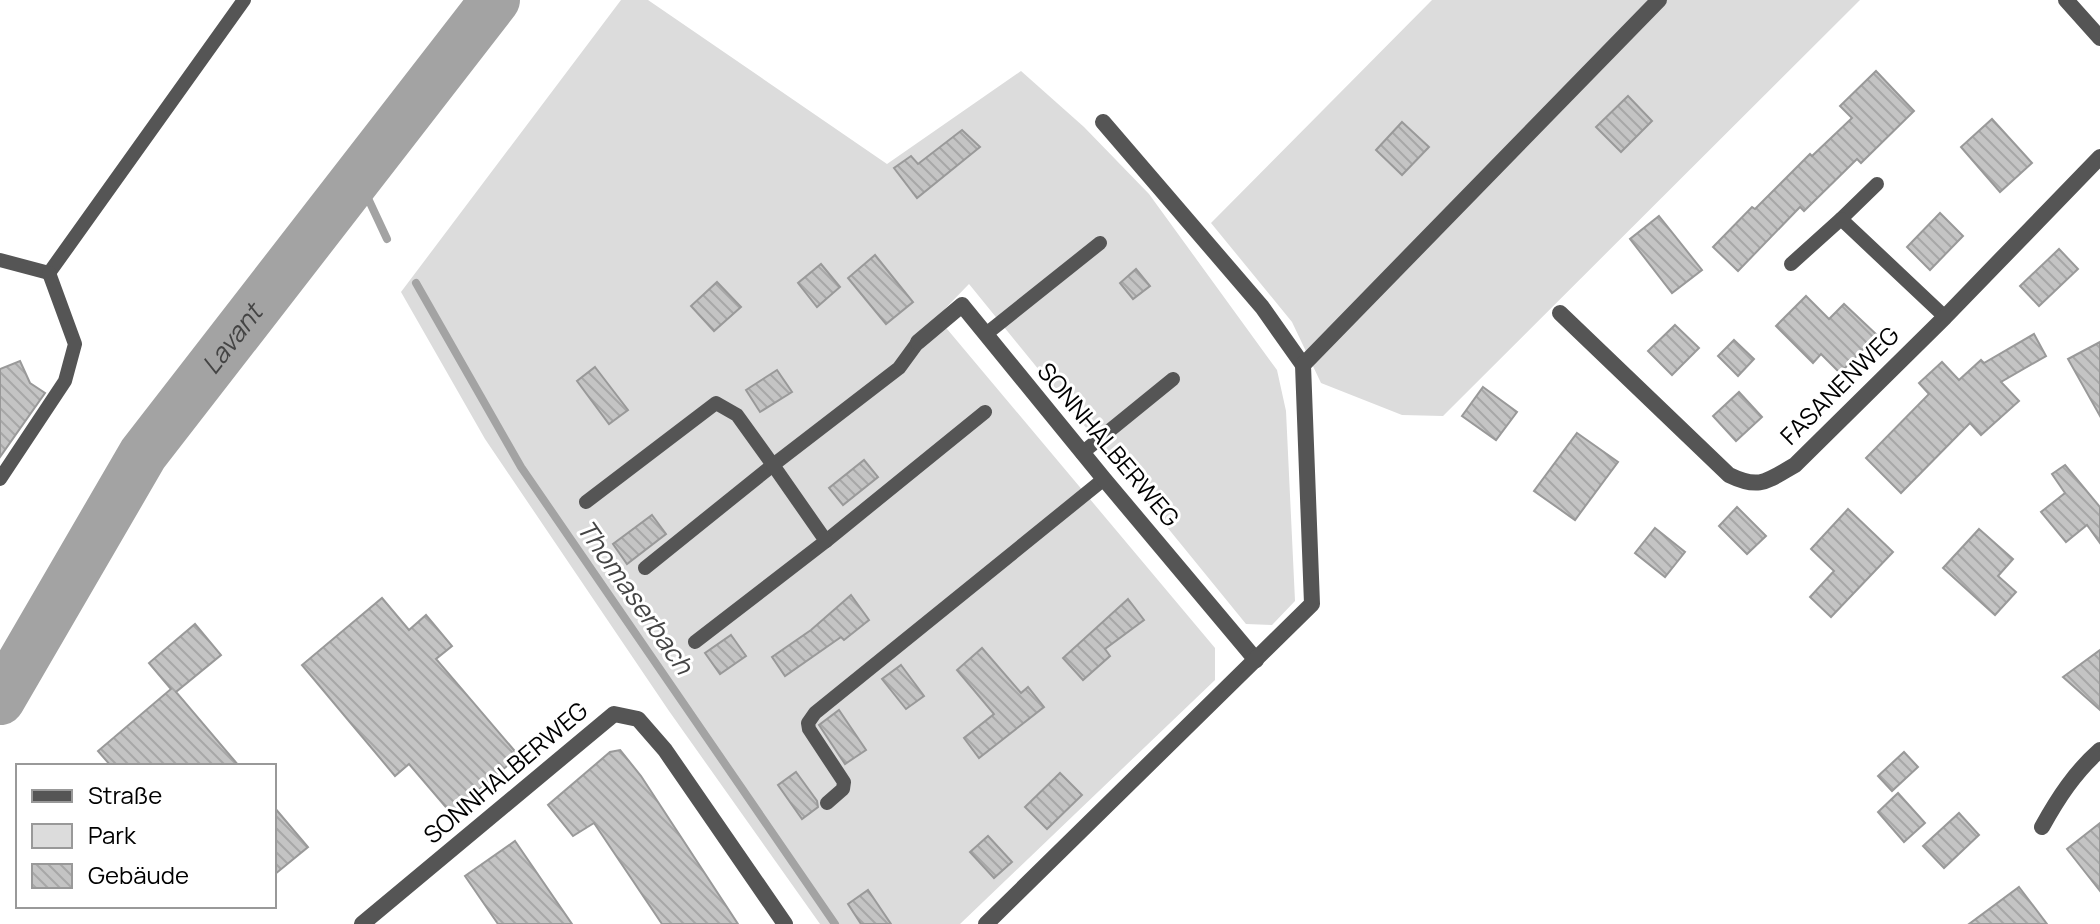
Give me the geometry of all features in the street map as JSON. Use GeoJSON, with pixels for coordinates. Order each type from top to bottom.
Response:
{"type":"FeatureCollection","features":[{"type":"Feature","properties":{"kind":"street"},"geometry":{"type":"LineString","coordinates":[[1303,365],[1659,0]]}},
{"type":"Feature","properties":{"kind":"street"},"geometry":{"type":"LineString","coordinates":[[2066,0],[2100,38]]}},
{"type":"Feature","properties":{"kind":"street"},"geometry":{"type":"LineString","coordinates":[[986,924],[1312,604],[1303,365],[1262,307],[1103,122]]}},
{"type":"Feature","properties":{"kind":"street","name":"FASANENWEG"},"geometry":{"type":"LineString","coordinates":[[1560,313],[1729,475],[1748,484],[1767,481],[1795,465],[1945,317],[2100,157]]}},
{"type":"Feature","properties":{"kind":"street","name":"SONNHALBERWEG"},"geometry":{"type":"LineString","coordinates":[[918,342],[962,305],[1256,660]]}},
{"type":"Feature","properties":{"kind":"street","name":"SONNHALBERWEG"},"geometry":{"type":"LineString","coordinates":[[362,924],[614,714],[638,719],[665,750],[785,924]]}},
{"type":"Feature","properties":{"kind":"street"},"geometry":{"type":"LineString","coordinates":[[2042,827],[2063,790],[2100,750]]}},
{"type":"Feature","properties":{"kind":"lane"},"geometry":{"type":"LineString","coordinates":[[49,273],[244,0]]}},
{"type":"Feature","properties":{"kind":"lane"},"geometry":{"type":"LineString","coordinates":[[1791,264],[1877,184]]}},
{"type":"Feature","properties":{"kind":"lane"},"geometry":{"type":"LineString","coordinates":[[1841,219],[1945,317]]}},
{"type":"Feature","properties":{"kind":"lane"},"geometry":{"type":"LineString","coordinates":[[986,334],[1100,243]]}},
{"type":"Feature","properties":{"kind":"lane"},"geometry":{"type":"LineString","coordinates":[[0,260],[49,273]]}},
{"type":"Feature","properties":{"kind":"lane"},"geometry":{"type":"LineString","coordinates":[[0,479],[65,381],[75,344],[49,273]]}},
{"type":"Feature","properties":{"kind":"lane"},"geometry":{"type":"LineString","coordinates":[[645,568],[899,368],[918,342]]}},
{"type":"Feature","properties":{"kind":"lane"},"geometry":{"type":"LineString","coordinates":[[1082,453],[1173,379]]}},
{"type":"Feature","properties":{"kind":"lane"},"geometry":{"type":"LineString","coordinates":[[586,502],[716,403],[737,415],[826,541]]}},
{"type":"Feature","properties":{"kind":"lane"},"geometry":{"type":"LineString","coordinates":[[695,642],[985,412]]}},
{"type":"Feature","properties":{"kind":"lane"},"geometry":{"type":"LineString","coordinates":[[827,803],[843,789],[844,782],[809,729],[808,723],[815,713],[1104,479]]}},
{"type":"Feature","properties":{"kind":"green space"},"geometry":{"type":"Polygon","coordinates":[[[621,0],[648,0],[887,164],[1021,71],[1084,127],[1149,194],[1277,370],[1286,411],[1295,601],[1272,625],[1246,624],[969,284],[937,317],[1215,648],[1215,680],[960,924],[820,924],[669,711],[485,439],[401,292],[621,0]]]}},
{"type":"Feature","properties":{"kind":"green space"},"geometry":{"type":"Polygon","coordinates":[[[1432,0],[1860,0],[1443,416],[1402,415],[1321,383],[1292,322],[1211,223],[1432,0]]]}},
{"type":"Feature","properties":{"kind":"building"},"geometry":{"type":"Polygon","coordinates":[[[1876,71],[1914,111],[1861,163],[1857,159],[1804,211],[1800,207],[1738,271],[1713,247],[1752,207],[1755,209],[1810,154],[1812,156],[1852,118],[1840,106],[1876,71]]]}},
{"type":"Feature","properties":{"kind":"building"},"geometry":{"type":"Polygon","coordinates":[[[1628,96],[1652,121],[1621,152],[1596,127],[1628,96]]]}},
{"type":"Feature","properties":{"kind":"building"},"geometry":{"type":"Polygon","coordinates":[[[1992,119],[2032,163],[2000,192],[1961,147],[1992,119]]]}},
{"type":"Feature","properties":{"kind":"building"},"geometry":{"type":"Polygon","coordinates":[[[1402,122],[1429,147],[1402,175],[1376,150],[1402,122]]]}},
{"type":"Feature","properties":{"kind":"building"},"geometry":{"type":"Polygon","coordinates":[[[962,130],[980,147],[917,198],[894,168],[911,156],[918,164],[962,130]]]}},
{"type":"Feature","properties":{"kind":"building"},"geometry":{"type":"Polygon","coordinates":[[[1940,213],[1963,236],[1930,270],[1907,247],[1940,213]]]}},
{"type":"Feature","properties":{"kind":"building"},"geometry":{"type":"Polygon","coordinates":[[[1659,216],[1702,270],[1672,293],[1630,239],[1659,216]]]}},
{"type":"Feature","properties":{"kind":"building"},"geometry":{"type":"Polygon","coordinates":[[[2059,249],[2078,269],[2039,306],[2020,286],[2059,249]]]}},
{"type":"Feature","properties":{"kind":"building"},"geometry":{"type":"Polygon","coordinates":[[[875,255],[913,302],[886,324],[848,278],[875,255]]]}},
{"type":"Feature","properties":{"kind":"building"},"geometry":{"type":"Polygon","coordinates":[[[821,264],[840,287],[817,307],[798,283],[821,264]]]}},
{"type":"Feature","properties":{"kind":"building"},"geometry":{"type":"Polygon","coordinates":[[[1136,269],[1150,286],[1133,299],[1120,283],[1136,269]]]}},
{"type":"Feature","properties":{"kind":"building"},"geometry":{"type":"Polygon","coordinates":[[[717,282],[741,307],[714,331],[691,306],[717,282]]]}},
{"type":"Feature","properties":{"kind":"building"},"geometry":{"type":"Polygon","coordinates":[[[1806,296],[1829,319],[1844,304],[1877,335],[1840,373],[1821,354],[1813,363],[1776,326],[1806,296]]]}},
{"type":"Feature","properties":{"kind":"building"},"geometry":{"type":"Polygon","coordinates":[[[1675,325],[1699,348],[1672,375],[1648,351],[1675,325]]]}},
{"type":"Feature","properties":{"kind":"building"},"geometry":{"type":"Polygon","coordinates":[[[2034,334],[2046,356],[2001,382],[2019,401],[1981,435],[1970,423],[1901,493],[1866,458],[1929,394],[1919,383],[1942,362],[1959,380],[1981,360],[1984,363],[2034,334]]]}},
{"type":"Feature","properties":{"kind":"building"},"geometry":{"type":"Polygon","coordinates":[[[1734,340],[1754,359],[1738,376],[1718,356],[1734,340]]]}},
{"type":"Feature","properties":{"kind":"building"},"geometry":{"type":"Polygon","coordinates":[[[2100,342],[2100,416],[2068,359],[2100,342]]]}},
{"type":"Feature","properties":{"kind":"building"},"geometry":{"type":"Polygon","coordinates":[[[20,361],[30,383],[45,393],[0,457],[0,369],[20,361]]]}},
{"type":"Feature","properties":{"kind":"building"},"geometry":{"type":"Polygon","coordinates":[[[595,367],[628,410],[609,424],[577,381],[595,367]]]}},
{"type":"Feature","properties":{"kind":"building"},"geometry":{"type":"Polygon","coordinates":[[[777,370],[792,392],[760,412],[746,390],[777,370]]]}},
{"type":"Feature","properties":{"kind":"building"},"geometry":{"type":"Polygon","coordinates":[[[1483,387],[1517,412],[1496,440],[1462,416],[1483,387]]]}},
{"type":"Feature","properties":{"kind":"building"},"geometry":{"type":"Polygon","coordinates":[[[1739,392],[1762,417],[1736,441],[1713,416],[1739,392]]]}},
{"type":"Feature","properties":{"kind":"building"},"geometry":{"type":"Polygon","coordinates":[[[1577,433],[1618,462],[1575,520],[1534,491],[1577,433]]]}},
{"type":"Feature","properties":{"kind":"building"},"geometry":{"type":"Polygon","coordinates":[[[864,460],[878,477],[843,505],[829,488],[864,460]]]}},
{"type":"Feature","properties":{"kind":"building"},"geometry":{"type":"Polygon","coordinates":[[[2065,465],[2100,507],[2100,543],[2087,525],[2066,542],[2041,512],[2065,493],[2052,474],[2065,465]]]}},
{"type":"Feature","properties":{"kind":"building"},"geometry":{"type":"Polygon","coordinates":[[[1737,507],[1766,536],[1747,554],[1719,526],[1737,507]]]}},
{"type":"Feature","properties":{"kind":"building"},"geometry":{"type":"Polygon","coordinates":[[[1848,509],[1893,552],[1831,617],[1810,597],[1834,571],[1811,549],[1848,509]]]}},
{"type":"Feature","properties":{"kind":"building"},"geometry":{"type":"Polygon","coordinates":[[[652,515],[666,534],[627,564],[613,544],[652,515]]]}},
{"type":"Feature","properties":{"kind":"building"},"geometry":{"type":"Polygon","coordinates":[[[1655,528],[1685,552],[1665,577],[1635,553],[1655,528]]]}},
{"type":"Feature","properties":{"kind":"building"},"geometry":{"type":"Polygon","coordinates":[[[1979,529],[2013,559],[1998,576],[2016,592],[1995,615],[1943,568],[1979,529]]]}},
{"type":"Feature","properties":{"kind":"building"},"geometry":{"type":"Polygon","coordinates":[[[851,595],[869,620],[844,640],[841,637],[785,676],[772,657],[811,630],[851,595]]]}},
{"type":"Feature","properties":{"kind":"building"},"geometry":{"type":"Polygon","coordinates":[[[382,598],[409,630],[426,615],[452,646],[436,659],[519,756],[451,813],[409,764],[395,776],[302,665],[382,598]]]}},
{"type":"Feature","properties":{"kind":"building"},"geometry":{"type":"Polygon","coordinates":[[[1128,599],[1144,620],[1105,649],[1110,656],[1083,680],[1063,658],[1128,599]]]}},
{"type":"Feature","properties":{"kind":"building"},"geometry":{"type":"Polygon","coordinates":[[[195,624],[221,655],[176,692],[237,764],[109,764],[98,751],[171,689],[149,663],[195,624]]]}},
{"type":"Feature","properties":{"kind":"building"},"geometry":{"type":"Polygon","coordinates":[[[731,635],[746,656],[720,674],[705,653],[731,635]]]}},
{"type":"Feature","properties":{"kind":"building"},"geometry":{"type":"Polygon","coordinates":[[[982,648],[1021,693],[1028,687],[1044,707],[979,758],[964,738],[994,714],[957,670],[982,648]]]}},
{"type":"Feature","properties":{"kind":"building"},"geometry":{"type":"Polygon","coordinates":[[[2100,650],[2100,710],[2063,677],[2100,650]]]}},
{"type":"Feature","properties":{"kind":"building"},"geometry":{"type":"Polygon","coordinates":[[[901,665],[924,696],[906,709],[882,679],[901,665]]]}},
{"type":"Feature","properties":{"kind":"building"},"geometry":{"type":"Polygon","coordinates":[[[839,710],[866,750],[845,764],[819,725],[839,710]]]}},
{"type":"Feature","properties":{"kind":"building"},"geometry":{"type":"Polygon","coordinates":[[[620,750],[641,776],[738,924],[662,924],[594,823],[573,836],[548,805],[610,752],[620,750]]]}},
{"type":"Feature","properties":{"kind":"building"},"geometry":{"type":"Polygon","coordinates":[[[1904,752],[1918,767],[1892,791],[1878,776],[1904,752]]]}},
{"type":"Feature","properties":{"kind":"building"},"geometry":{"type":"Polygon","coordinates":[[[796,772],[818,807],[802,819],[778,785],[796,772]]]}},
{"type":"Feature","properties":{"kind":"building"},"geometry":{"type":"Polygon","coordinates":[[[1060,773],[1082,795],[1047,829],[1025,807],[1060,773]]]}},
{"type":"Feature","properties":{"kind":"building"},"geometry":{"type":"Polygon","coordinates":[[[1898,793],[1925,823],[1904,842],[1878,812],[1898,793]]]}},
{"type":"Feature","properties":{"kind":"building"},"geometry":{"type":"Polygon","coordinates":[[[276,809],[308,847],[276,873],[276,809]]]}},
{"type":"Feature","properties":{"kind":"building"},"geometry":{"type":"Polygon","coordinates":[[[1959,813],[1979,835],[1944,868],[1923,846],[1959,813]]]}},
{"type":"Feature","properties":{"kind":"building"},"geometry":{"type":"Polygon","coordinates":[[[2100,823],[2100,891],[2067,849],[2100,823]]]}},
{"type":"Feature","properties":{"kind":"building"},"geometry":{"type":"Polygon","coordinates":[[[988,836],[1012,862],[994,878],[970,852],[988,836]]]}},
{"type":"Feature","properties":{"kind":"building"},"geometry":{"type":"Polygon","coordinates":[[[515,841],[572,924],[498,924],[465,876],[515,841]]]}},
{"type":"Feature","properties":{"kind":"building"},"geometry":{"type":"Polygon","coordinates":[[[2019,887],[2047,924],[1969,924],[2019,887]]]}},
{"type":"Feature","properties":{"kind":"building"},"geometry":{"type":"Polygon","coordinates":[[[868,890],[891,924],[861,924],[848,904],[868,890]]]}},
{"type":"Feature","properties":{"kind":"waterway","name":"Lavant"},"geometry":{"type":"LineString","coordinates":[[0,700],[143,454],[495,0]]}},
{"type":"Feature","properties":{"kind":"waterway","name":"Thomaserbach"},"geometry":{"type":"LineString","coordinates":[[358,177],[387,239]]}},
{"type":"Feature","properties":{"kind":"waterway","name":"Thomaserbach"},"geometry":{"type":"LineString","coordinates":[[416,283],[521,467],[835,924]]}}]}
